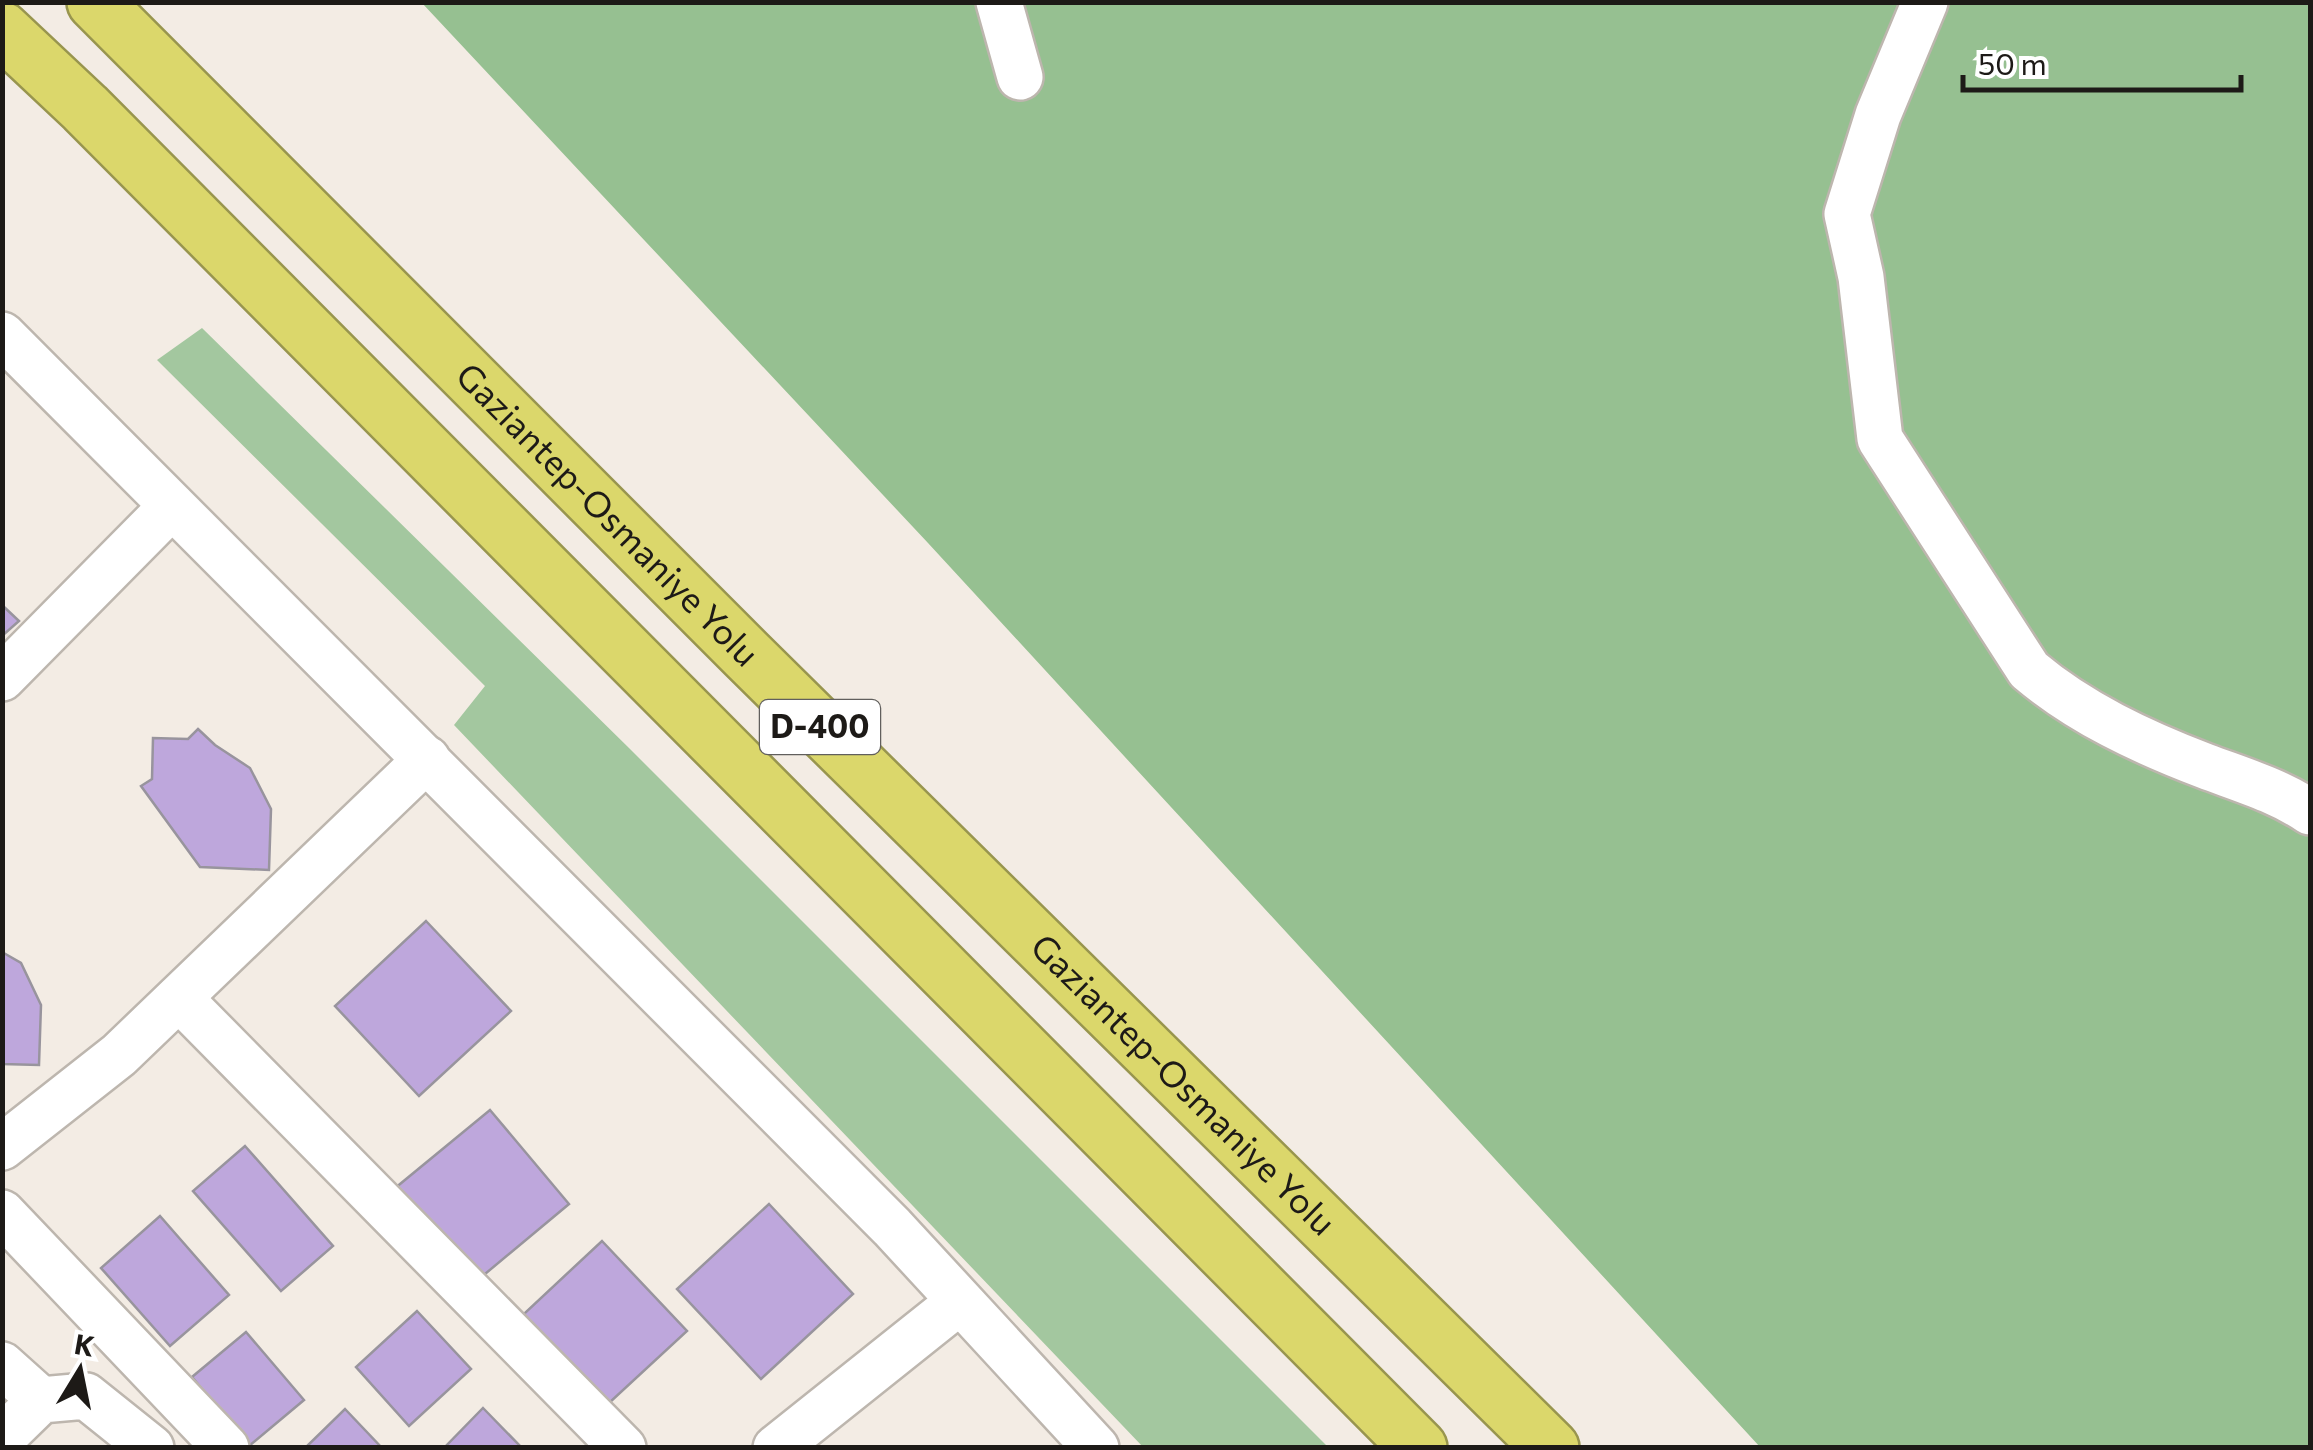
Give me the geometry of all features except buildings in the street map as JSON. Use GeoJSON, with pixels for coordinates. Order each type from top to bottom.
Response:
{"type":"FeatureCollection","features":[{"type":"Feature","properties":{"kind":"highway","name":"Gaziantep-Osmaniye Yolu"},"geometry":{"type":"LineString","coordinates":[[94,2],[732,640],[1551,1448]]}},
{"type":"Feature","properties":{"kind":"highway","name":"D-400"},"geometry":{"type":"LineString","coordinates":[[2,30],[86,108],[1419,1448]]}},
{"type":"Feature","properties":{"kind":"street"},"geometry":{"type":"LineString","coordinates":[[1000,2],[1020,77]]}},
{"type":"Feature","properties":{"kind":"street"},"geometry":{"type":"LineString","coordinates":[[1925,2],[1878,115],[1848,214],[1861,276],[1880,439],[2029,670],[2059,695],[2133,736],[2282,793],[2310,812]]}},
{"type":"Feature","properties":{"kind":"street"},"geometry":{"type":"LineString","coordinates":[[2,335],[892,1227],[1096,1448]]}},
{"type":"Feature","properties":{"kind":"street"},"geometry":{"type":"LineString","coordinates":[[2,678],[172,506]]}},
{"type":"Feature","properties":{"kind":"street"},"geometry":{"type":"LineString","coordinates":[[2,1147],[119,1056],[427,760]]}},
{"type":"Feature","properties":{"kind":"street"},"geometry":{"type":"LineString","coordinates":[[179,998],[623,1448]]}},
{"type":"Feature","properties":{"kind":"street"},"geometry":{"type":"LineString","coordinates":[[2,1212],[226,1448]]}},
{"type":"Feature","properties":{"kind":"street"},"geometry":{"type":"LineString","coordinates":[[776,1448],[958,1302]]}},
{"type":"Feature","properties":{"kind":"street"},"geometry":{"type":"LineString","coordinates":[[2,1366],[41,1400]]}},
{"type":"Feature","properties":{"kind":"street"},"geometry":{"type":"LineString","coordinates":[[2,1438],[41,1400],[86,1396],[151,1448]]}},
{"type":"Feature","properties":{"kind":"green space"},"geometry":{"type":"Polygon","coordinates":[[[422,3],[2310,3],[2310,1447],[1760,1447],[928,543],[422,3]]]}},
{"type":"Feature","properties":{"kind":"green space"},"geometry":{"type":"Polygon","coordinates":[[[202,328],[629,748],[1328,1447],[1143,1447],[454,725],[485,686],[157,360],[202,328]]]}}]}
